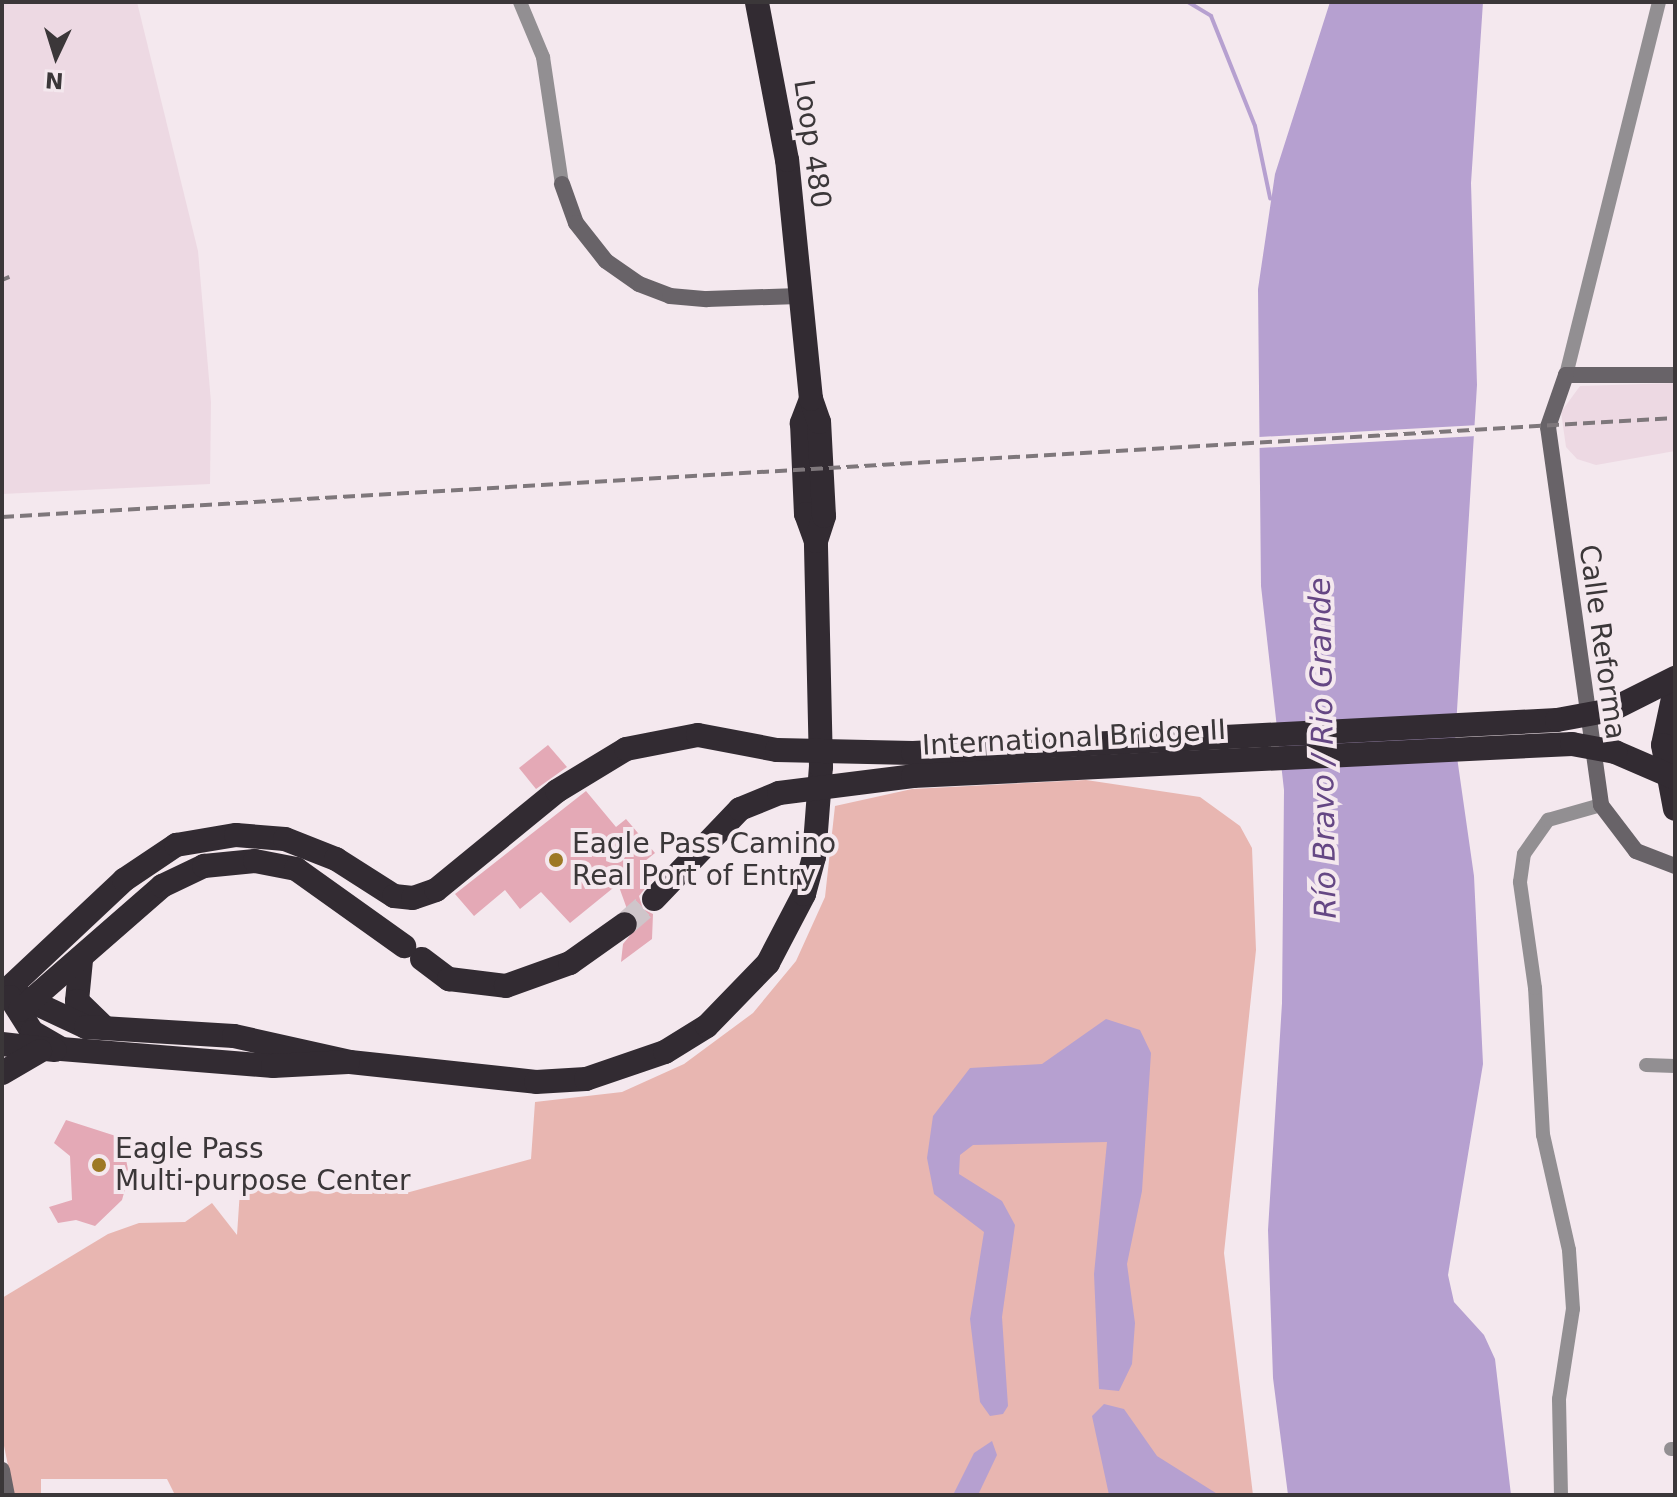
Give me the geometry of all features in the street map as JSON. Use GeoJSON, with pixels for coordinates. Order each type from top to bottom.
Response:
{"type":"FeatureCollection","features":[{"type":"Feature","properties":{"kind":"highway","name":"Loop 480"},"geometry":{"type":"LineString","coordinates":[[350,1062],[486,1080],[586,1079],[665,1052],[741,997],[788,931],[814,857],[821,767],[816,541],[806,514],[802,423],[811,399],[787,160],[757,2]]}},
{"type":"Feature","properties":{"kind":"highway"},"geometry":{"type":"LineString","coordinates":[[1372,742],[1557,720],[1611,710],[1675,678]]}},
{"type":"Feature","properties":{"kind":"highway"},"geometry":{"type":"LineString","coordinates":[[1675,689],[1670,776],[1675,809]]}},
{"type":"Feature","properties":{"kind":"highway","name":"International Bridge II"},"geometry":{"type":"LineString","coordinates":[[285,839],[336,859],[394,896],[413,898],[436,890],[557,791],[626,749],[698,735],[777,750],[913,753],[1372,742]]}},
{"type":"Feature","properties":{"kind":"highway"},"geometry":{"type":"LineString","coordinates":[[1372,742],[1572,744],[1615,752],[1670,776]]}},
{"type":"Feature","properties":{"kind":"highway","name":"International Bridge II"},"geometry":{"type":"LineString","coordinates":[[654,899],[740,809],[779,793],[913,776],[1372,742]]}},
{"type":"Feature","properties":{"kind":"highway"},"geometry":{"type":"LineString","coordinates":[[19,1001],[152,858],[203,838],[285,839],[279,864]]}},
{"type":"Feature","properties":{"kind":"highway"},"geometry":{"type":"LineString","coordinates":[[19,1001],[81,960],[182,873],[228,862],[279,864],[319,882],[449,979],[506,986],[570,963],[625,924]]}},
{"type":"Feature","properties":{"kind":"highway"},"geometry":{"type":"LineString","coordinates":[[81,960],[77,1001],[93,1022],[110,1029]]}},
{"type":"Feature","properties":{"kind":"highway"},"geometry":{"type":"LineString","coordinates":[[19,1001],[58,1019],[110,1029],[234,1036],[350,1062]]}},
{"type":"Feature","properties":{"kind":"highway"},"geometry":{"type":"LineString","coordinates":[[19,1001],[39,1037],[73,1051]]}},
{"type":"Feature","properties":{"kind":"highway"},"geometry":{"type":"LineString","coordinates":[[2,1044],[273,1066],[350,1062]]}},
{"type":"Feature","properties":{"kind":"highway"},"geometry":{"type":"LineString","coordinates":[[2,1073],[20,1057],[48,1050]]}},
{"type":"Feature","properties":{"kind":"street"},"geometry":{"type":"LineString","coordinates":[[520,2],[543,57],[562,184],[576,223],[606,261],[639,284],[707,299],[799,296]]}},
{"type":"Feature","properties":{"kind":"street"},"geometry":{"type":"LineString","coordinates":[[1659,2],[1566,375],[1675,375]]}},
{"type":"Feature","properties":{"kind":"street","name":"Calle Reforma"},"geometry":{"type":"LineString","coordinates":[[1566,375],[1548,427],[1601,805],[1636,851],[1675,866]]}},
{"type":"Feature","properties":{"kind":"street"},"geometry":{"type":"LineString","coordinates":[[1561,1495],[1559,1399],[1573,1309],[1569,1250],[1543,1135],[1535,988],[1520,882],[1524,854],[1548,820],[1601,805]]}},
{"type":"Feature","properties":{"kind":"street"},"geometry":{"type":"LineString","coordinates":[[1646,1065],[1675,1066]]}},
{"type":"Feature","properties":{"kind":"street"},"geometry":{"type":"LineString","coordinates":[[2,1470],[7,1495]]}},
{"type":"Feature","properties":{"kind":"shaded area"},"geometry":{"type":"Polygon","coordinates":[[[2,2],[137,2],[198,251],[211,402],[210,484],[2,494],[2,2]]]}},
{"type":"Feature","properties":{"kind":"shaded area"},"geometry":{"type":"Polygon","coordinates":[[[1675,383],[1675,451],[1596,465],[1577,459],[1566,447],[1561,412],[1580,386],[1675,383]]]}},
{"type":"Feature","properties":{"kind":"shaded area"},"geometry":{"type":"Polygon","coordinates":[[[1086,780],[1200,797],[1240,826],[1252,848],[1256,950],[1224,1253],[1253,1495],[175,1495],[167,1479],[41,1479],[41,1495],[14,1495],[2,1436],[2,1298],[108,1234],[139,1223],[185,1222],[212,1203],[237,1235],[240,1190],[406,1193],[531,1159],[535,1102],[622,1092],[684,1064],[753,1013],[796,961],[825,897],[835,806],[912,789],[1086,780]]]}},
{"type":"Feature","properties":{"kind":"water","name":"Río Bravo / Rio Grande"},"geometry":{"type":"Polygon","coordinates":[[[1330,2],[1483,2],[1471,183],[1477,385],[1455,743],[1474,876],[1483,1064],[1448,1275],[1454,1302],[1484,1335],[1495,1359],[1511,1495],[1288,1495],[1273,1378],[1268,1230],[1282,1003],[1284,790],[1261,586],[1258,289],[1275,174],[1330,2]]]}},
{"type":"Feature","properties":{"kind":"water"},"geometry":{"type":"Polygon","coordinates":[[[1106,1019],[1140,1030],[1151,1053],[1142,1191],[1127,1264],[1135,1323],[1132,1364],[1119,1391],[1099,1389],[1094,1274],[1107,1142],[973,1145],[960,1155],[959,1174],[1002,1201],[1015,1225],[1002,1317],[1008,1406],[1003,1414],[990,1416],[980,1402],[970,1319],[984,1232],[934,1194],[927,1158],[933,1116],[970,1068],[1042,1064],[1106,1019]]]}},
{"type":"Feature","properties":{"kind":"water"},"geometry":{"type":"Polygon","coordinates":[[[1104,1404],[1124,1409],[1157,1456],[1219,1495],[1109,1495],[1092,1416],[1104,1404]]]}},
{"type":"Feature","properties":{"kind":"water"},"geometry":{"type":"Polygon","coordinates":[[[992,1441],[997,1455],[978,1495],[953,1495],[974,1453],[992,1441]]]}},
{"type":"Feature","properties":{"kind":"pier"},"geometry":{"type":"Polygon","coordinates":[[[1479,425],[1477,436],[1259,448],[1259,437],[1479,425]]]}},
{"type":"Feature","properties":{"kind":"building"},"geometry":{"type":"Polygon","coordinates":[[[548,745],[567,767],[536,789],[519,768],[548,745]]]}},
{"type":"Feature","properties":{"kind":"building","name":"Eagle Pass Camino Real Port of Entry"},"geometry":{"type":"Polygon","coordinates":[[[586,791],[616,827],[626,819],[655,853],[645,861],[655,876],[639,896],[643,909],[653,914],[652,939],[621,962],[623,944],[640,923],[627,909],[618,884],[570,923],[541,892],[520,909],[505,890],[474,916],[455,894],[586,791]]]}},
{"type":"Feature","properties":{"kind":"building","name":"Eagle Pass Multi-purpose Center"},"geometry":{"type":"Polygon","coordinates":[[[66,1120],[122,1138],[129,1175],[122,1200],[95,1226],[76,1220],[58,1223],[49,1207],[72,1200],[70,1156],[54,1143],[66,1120]]]}},
{"type":"Feature","properties":{"kind":"waterway"},"geometry":{"type":"LineString","coordinates":[[1188,2],[1211,16],[1255,126],[1270,198]]}},
{"type":"Feature","properties":{"kind":"tunnel"},"geometry":{"type":"LineString","coordinates":[[625,924],[654,899]]}},
{"type":"Feature","properties":{"kind":"railway"},"geometry":{"type":"LineString","coordinates":[[2,280],[9,277]]}},
{"type":"Feature","properties":{"kind":"railway"},"geometry":{"type":"LineString","coordinates":[[2,517],[1675,418]]}},
{"type":"Feature","properties":{"kind":"place","name":"Eagle Pass Camino Real Port of Entry"},"geometry":{"type":"Point","coordinates":[556,860]}},
{"type":"Feature","properties":{"kind":"place","name":"Eagle Pass Multi-purpose Center"},"geometry":{"type":"Point","coordinates":[99,1165]}}]}
